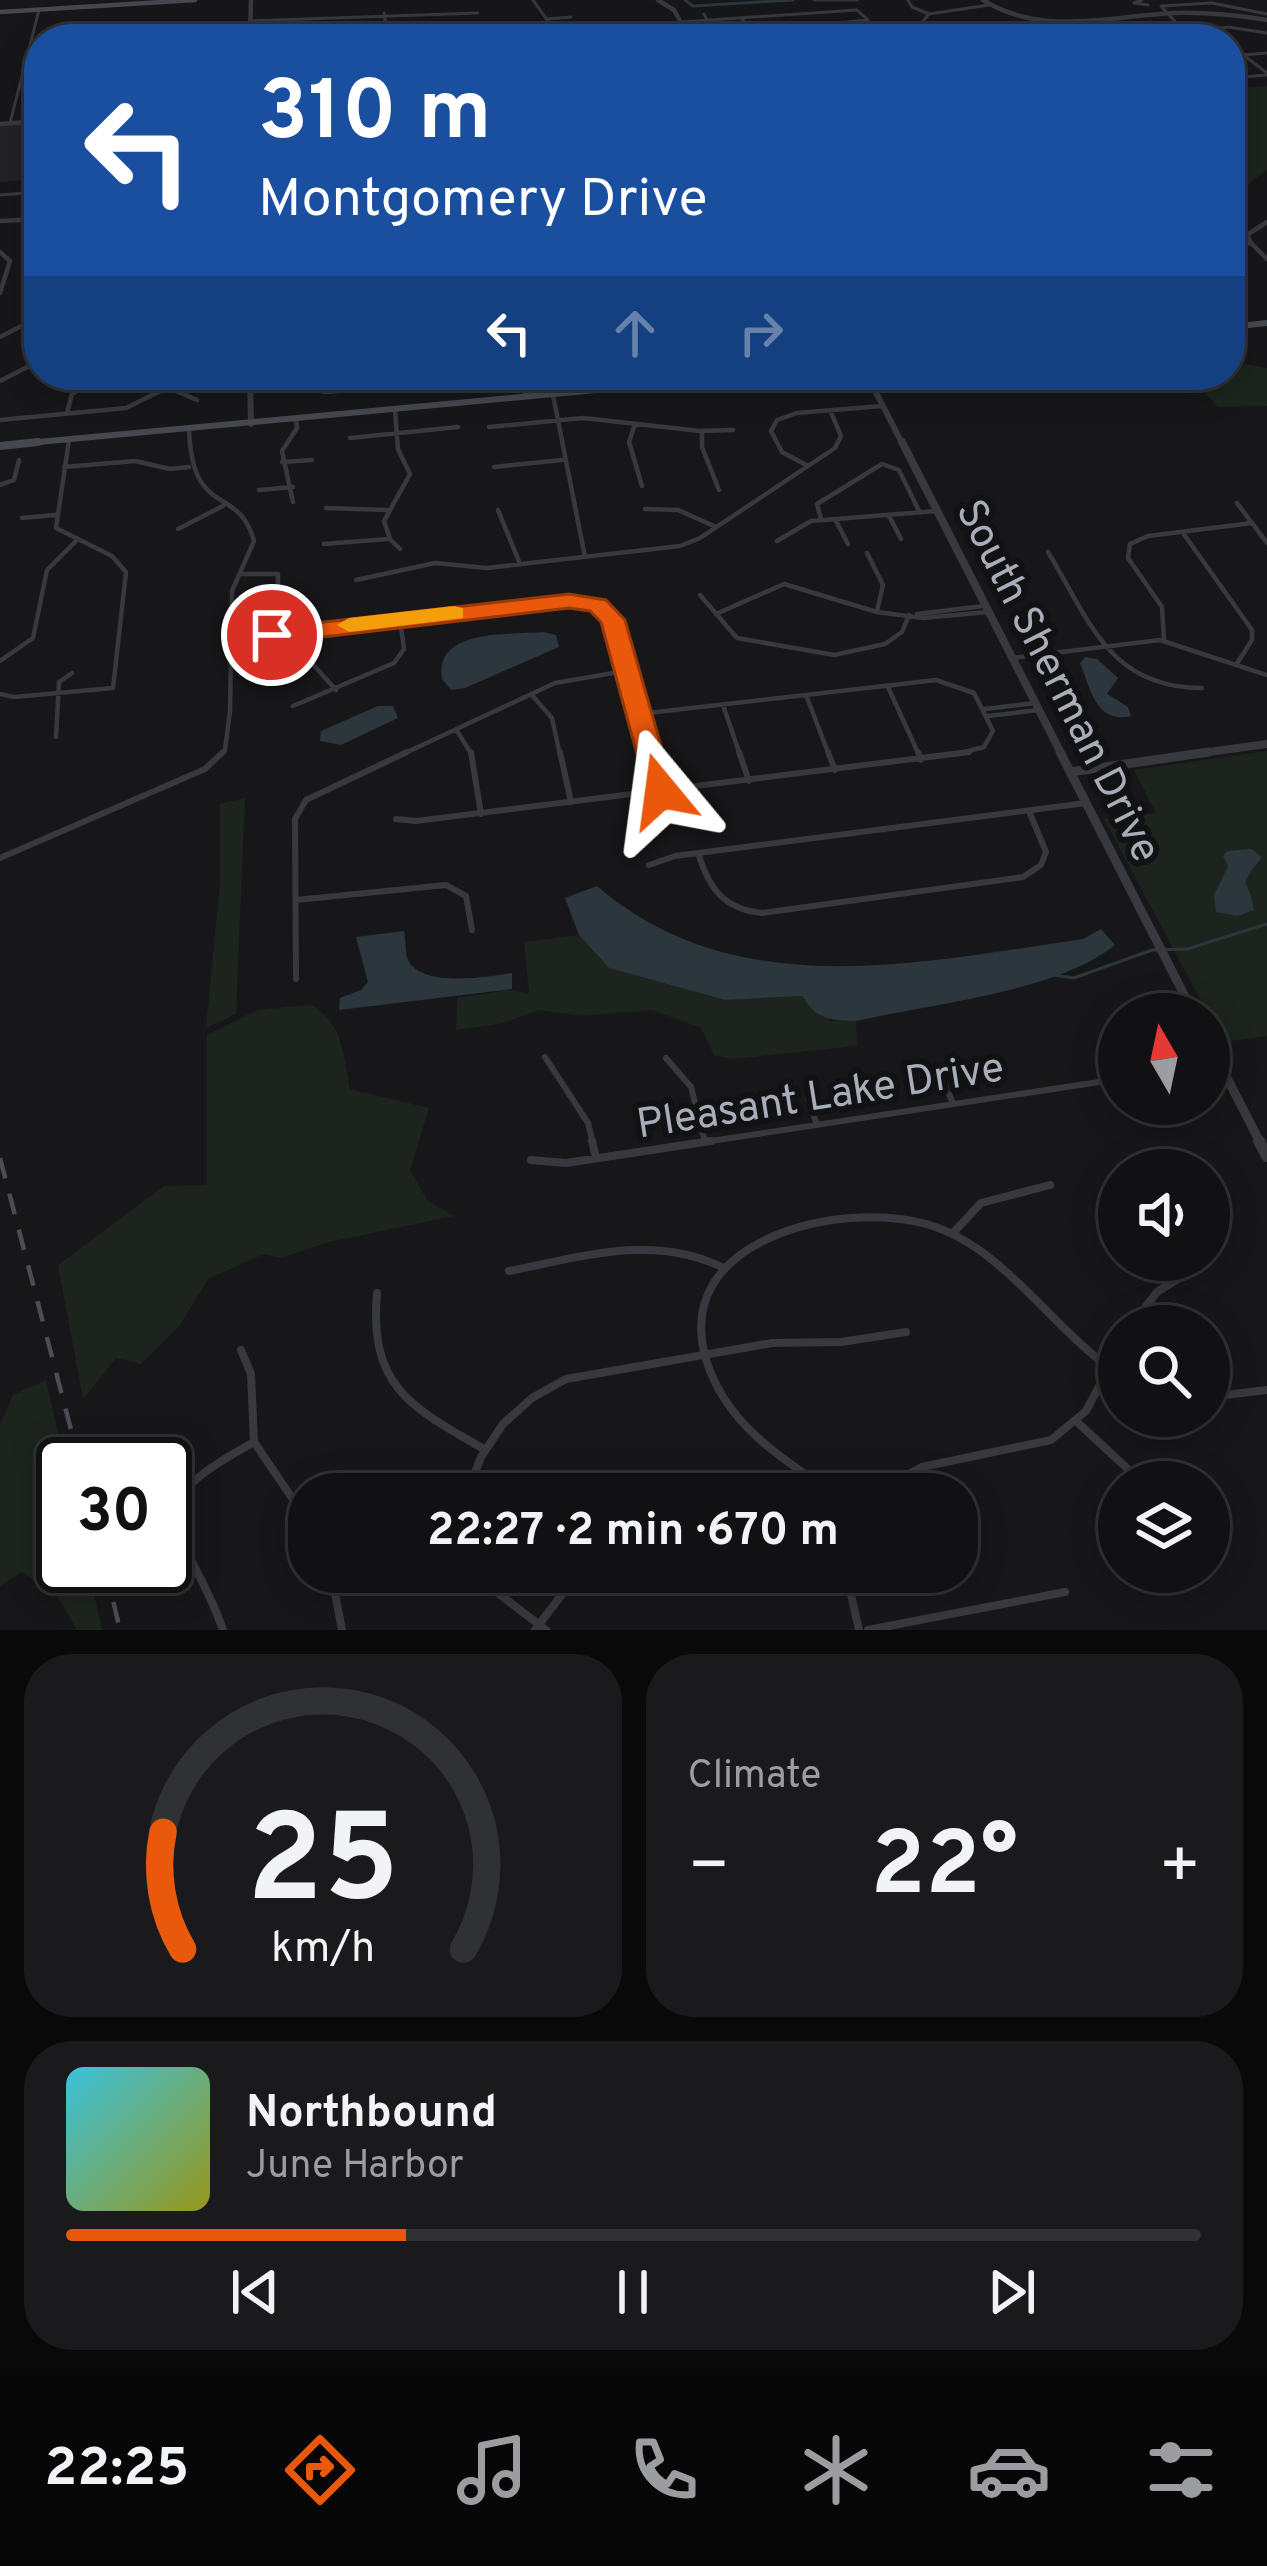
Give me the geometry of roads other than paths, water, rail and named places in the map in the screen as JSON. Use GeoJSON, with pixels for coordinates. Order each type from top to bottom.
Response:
{"type":"FeatureCollection","features":[{"type":"Feature","properties":{"kind":"main road"},"geometry":{"type":"LineString","coordinates":[[0,12],[195,0]]}},
{"type":"Feature","properties":{"kind":"main road"},"geometry":{"type":"LineString","coordinates":[[0,446],[601,390]]}},
{"type":"Feature","properties":{"kind":"street"},"geometry":{"type":"LineString","coordinates":[[250,0],[250,21],[478,13]]}},
{"type":"Feature","properties":{"kind":"street"},"geometry":{"type":"LineString","coordinates":[[533,0],[554,24]]}},
{"type":"Feature","properties":{"kind":"street"},"geometry":{"type":"LineString","coordinates":[[658,0],[672,8],[681,22],[859,10],[868,20],[838,24]]}},
{"type":"Feature","properties":{"kind":"street"},"geometry":{"type":"LineString","coordinates":[[908,0],[913,8],[929,14],[986,3],[1012,15],[1049,20],[1164,9],[1267,17]]}},
{"type":"Feature","properties":{"kind":"street"},"geometry":{"type":"LineString","coordinates":[[1154,2],[1134,2],[1143,0],[1154,2],[1186,24]]}},
{"type":"Feature","properties":{"kind":"street"},"geometry":{"type":"LineString","coordinates":[[425,13],[435,5]]}},
{"type":"Feature","properties":{"kind":"street"},"geometry":{"type":"LineString","coordinates":[[36,24],[39,10]]}},
{"type":"Feature","properties":{"kind":"street"},"geometry":{"type":"LineString","coordinates":[[813,13],[821,24]]}},
{"type":"Feature","properties":{"kind":"street"},"geometry":{"type":"LineString","coordinates":[[384,14],[387,24]]}},
{"type":"Feature","properties":{"kind":"street"},"geometry":{"type":"LineString","coordinates":[[925,24],[929,14]]}},
{"type":"Feature","properties":{"kind":"street"},"geometry":{"type":"LineString","coordinates":[[778,15],[784,24]]}},
{"type":"Feature","properties":{"kind":"street"},"geometry":{"type":"LineString","coordinates":[[546,19],[571,16]]}},
{"type":"Feature","properties":{"kind":"street"},"geometry":{"type":"LineString","coordinates":[[706,17],[710,24]]}},
{"type":"Feature","properties":{"kind":"street"},"geometry":{"type":"LineString","coordinates":[[742,18],[746,24]]}},
{"type":"Feature","properties":{"kind":"street"},"geometry":{"type":"LineString","coordinates":[[10,123],[24,70]]}},
{"type":"Feature","properties":{"kind":"street"},"geometry":{"type":"LineString","coordinates":[[0,124],[24,123]]}},
{"type":"Feature","properties":{"kind":"street"},"geometry":{"type":"LineString","coordinates":[[1267,222],[1247,235],[1267,259]]}},
{"type":"Feature","properties":{"kind":"street"},"geometry":{"type":"LineString","coordinates":[[1245,243],[1251,243]]}},
{"type":"Feature","properties":{"kind":"street"},"geometry":{"type":"LineString","coordinates":[[0,252],[10,260],[0,293]]}},
{"type":"Feature","properties":{"kind":"street"},"geometry":{"type":"LineString","coordinates":[[67,414],[72,394],[79,390]]}},
{"type":"Feature","properties":{"kind":"street"},"geometry":{"type":"LineString","coordinates":[[0,420],[133,407],[165,390]]}},
{"type":"Feature","properties":{"kind":"street"},"geometry":{"type":"LineString","coordinates":[[174,390],[197,400]]}},
{"type":"Feature","properties":{"kind":"street"},"geometry":{"type":"LineString","coordinates":[[250,390],[251,424]]}},
{"type":"Feature","properties":{"kind":"street"},"geometry":{"type":"LineString","coordinates":[[316,390],[346,390]]}},
{"type":"Feature","properties":{"kind":"street"},"geometry":{"type":"LineString","coordinates":[[523,390],[526,397]]}},
{"type":"Feature","properties":{"kind":"street","name":"South Sherman Drive"},"geometry":{"type":"LineString","coordinates":[[875,390],[1184,993]]}},
{"type":"Feature","properties":{"kind":"street"},"geometry":{"type":"LineString","coordinates":[[553,395],[585,557]]}},
{"type":"Feature","properties":{"kind":"street"},"geometry":{"type":"LineString","coordinates":[[808,466],[782,452],[772,435],[774,423],[785,416],[883,406]]}},
{"type":"Feature","properties":{"kind":"street"},"geometry":{"type":"LineString","coordinates":[[394,410],[410,477],[387,509],[382,527],[400,549]]}},
{"type":"Feature","properties":{"kind":"street"},"geometry":{"type":"LineString","coordinates":[[356,580],[437,562],[482,568],[680,546],[716,527],[841,440],[830,410]]}},
{"type":"Feature","properties":{"kind":"street"},"geometry":{"type":"LineString","coordinates":[[293,502],[282,451],[296,428],[296,419]]}},
{"type":"Feature","properties":{"kind":"street"},"geometry":{"type":"LineString","coordinates":[[489,427],[559,420],[733,430]]}},
{"type":"Feature","properties":{"kind":"street"},"geometry":{"type":"LineString","coordinates":[[635,424],[629,443],[642,486]]}},
{"type":"Feature","properties":{"kind":"street"},"geometry":{"type":"LineString","coordinates":[[350,438],[458,428]]}},
{"type":"Feature","properties":{"kind":"street"},"geometry":{"type":"LineString","coordinates":[[0,858],[206,769],[222,755],[227,741],[232,588],[252,555],[253,536],[242,518],[199,486],[189,467],[189,429]]}},
{"type":"Feature","properties":{"kind":"street"},"geometry":{"type":"LineString","coordinates":[[702,431],[702,447],[719,490]]}},
{"type":"Feature","properties":{"kind":"street"},"geometry":{"type":"LineString","coordinates":[[0,694],[14,698],[113,688],[126,568],[114,556],[58,530],[55,515],[68,440]]}},
{"type":"Feature","properties":{"kind":"street"},"geometry":{"type":"LineString","coordinates":[[0,484],[14,479],[19,460]]}},
{"type":"Feature","properties":{"kind":"street"},"geometry":{"type":"LineString","coordinates":[[282,462],[312,460]]}},
{"type":"Feature","properties":{"kind":"street"},"geometry":{"type":"LineString","coordinates":[[494,467],[563,460]]}},
{"type":"Feature","properties":{"kind":"street"},"geometry":{"type":"LineString","coordinates":[[64,467],[135,461],[170,469],[189,467]]}},
{"type":"Feature","properties":{"kind":"street"},"geometry":{"type":"LineString","coordinates":[[821,519],[814,510],[817,504],[872,467],[885,465],[900,471],[920,513]]}},
{"type":"Feature","properties":{"kind":"street"},"geometry":{"type":"LineString","coordinates":[[259,490],[292,487]]}},
{"type":"Feature","properties":{"kind":"street"},"geometry":{"type":"LineString","coordinates":[[1237,503],[1267,543]]}},
{"type":"Feature","properties":{"kind":"street"},"geometry":{"type":"LineString","coordinates":[[178,529],[223,506]]}},
{"type":"Feature","properties":{"kind":"street"},"geometry":{"type":"LineString","coordinates":[[326,508],[387,509]]}},
{"type":"Feature","properties":{"kind":"street"},"geometry":{"type":"LineString","coordinates":[[645,509],[681,511],[716,527]]}},
{"type":"Feature","properties":{"kind":"street"},"geometry":{"type":"LineString","coordinates":[[498,510],[520,564]]}},
{"type":"Feature","properties":{"kind":"street"},"geometry":{"type":"LineString","coordinates":[[777,541],[800,525],[821,519],[936,511]]}},
{"type":"Feature","properties":{"kind":"street"},"geometry":{"type":"LineString","coordinates":[[22,518],[55,515]]}},
{"type":"Feature","properties":{"kind":"street"},"geometry":{"type":"LineString","coordinates":[[889,516],[901,539]]}},
{"type":"Feature","properties":{"kind":"street"},"geometry":{"type":"LineString","coordinates":[[836,521],[848,544]]}},
{"type":"Feature","properties":{"kind":"street"},"geometry":{"type":"LineString","coordinates":[[1164,640],[1162,608],[1128,558],[1133,542],[1252,523]]}},
{"type":"Feature","properties":{"kind":"street"},"geometry":{"type":"LineString","coordinates":[[1182,532],[1252,630],[1252,640],[1236,664]]}},
{"type":"Feature","properties":{"kind":"street"},"geometry":{"type":"LineString","coordinates":[[324,544],[388,539]]}},
{"type":"Feature","properties":{"kind":"street"},"geometry":{"type":"LineString","coordinates":[[0,662],[32,639],[46,570],[76,541]]}},
{"type":"Feature","properties":{"kind":"street"},"geometry":{"type":"LineString","coordinates":[[1048,552],[1120,667],[1150,684],[1174,690],[1202,688]]}},
{"type":"Feature","properties":{"kind":"street"},"geometry":{"type":"LineString","coordinates":[[867,553],[884,587],[877,612]]}},
{"type":"Feature","properties":{"kind":"street"},"geometry":{"type":"LineString","coordinates":[[239,574],[278,574],[278,604]]}},
{"type":"Feature","properties":{"kind":"street"},"geometry":{"type":"LineString","coordinates":[[716,614],[784,584],[877,612],[943,617],[986,609]]}},
{"type":"Feature","properties":{"kind":"street"},"geometry":{"type":"LineString","coordinates":[[700,595],[737,638],[833,655],[885,644],[903,631],[911,615]]}},
{"type":"Feature","properties":{"kind":"street"},"geometry":{"type":"LineString","coordinates":[[264,638],[569,601],[596,604],[612,618],[661,791]]}},
{"type":"Feature","properties":{"kind":"street"},"geometry":{"type":"LineString","coordinates":[[293,706],[397,661],[404,647],[400,620]]}},
{"type":"Feature","properties":{"kind":"street"},"geometry":{"type":"LineString","coordinates":[[305,630],[310,663],[336,690]]}},
{"type":"Feature","properties":{"kind":"street"},"geometry":{"type":"LineString","coordinates":[[1012,658],[1164,640],[1267,674]]}},
{"type":"Feature","properties":{"kind":"street"},"geometry":{"type":"LineString","coordinates":[[296,979],[295,818],[304,802],[531,694],[575,677],[625,671]]}},
{"type":"Feature","properties":{"kind":"street"},"geometry":{"type":"LineString","coordinates":[[56,737],[60,681],[71,673]]}},
{"type":"Feature","properties":{"kind":"street"},"geometry":{"type":"LineString","coordinates":[[396,819],[481,814],[964,754],[984,747],[993,731],[974,693],[946,681],[639,714]]}},
{"type":"Feature","properties":{"kind":"street"},"geometry":{"type":"LineString","coordinates":[[887,685],[921,760]]}},
{"type":"Feature","properties":{"kind":"street"},"geometry":{"type":"LineString","coordinates":[[531,694],[553,719],[571,802]]}},
{"type":"Feature","properties":{"kind":"street"},"geometry":{"type":"LineString","coordinates":[[806,694],[836,770]]}},
{"type":"Feature","properties":{"kind":"street"},"geometry":{"type":"LineString","coordinates":[[723,704],[748,781]]}},
{"type":"Feature","properties":{"kind":"street"},"geometry":{"type":"LineString","coordinates":[[987,712],[1037,707]]}},
{"type":"Feature","properties":{"kind":"street"},"geometry":{"type":"LineString","coordinates":[[456,729],[469,744],[481,814]]}},
{"type":"Feature","properties":{"kind":"street"},"geometry":{"type":"LineString","coordinates":[[1070,772],[1267,744]]}},
{"type":"Feature","properties":{"kind":"street"},"geometry":{"type":"LineString","coordinates":[[649,865],[698,853],[1086,803]]}},
{"type":"Feature","properties":{"kind":"street"},"geometry":{"type":"LineString","coordinates":[[698,853],[714,896],[735,909],[762,913],[1023,878],[1041,866],[1046,852],[1029,811]]}},
{"type":"Feature","properties":{"kind":"street"},"geometry":{"type":"LineString","coordinates":[[296,900],[446,885],[466,896],[472,930]]}},
{"type":"Feature","properties":{"kind":"street"},"geometry":{"type":"LineString","coordinates":[[544,1057],[588,1123],[596,1158]]}},
{"type":"Feature","properties":{"kind":"street"},"geometry":{"type":"LineString","coordinates":[[666,1058],[691,1087],[705,1142]]}},
{"type":"Feature","properties":{"kind":"street"},"geometry":{"type":"LineString","coordinates":[[943,1078],[953,1104]]}},
{"type":"Feature","properties":{"kind":"street","name":"Pleasant Lake Drive"},"geometry":{"type":"LineString","coordinates":[[531,1160],[566,1163],[1098,1082]]}},
{"type":"Feature","properties":{"kind":"street"},"geometry":{"type":"LineString","coordinates":[[1230,1092],[1267,1156]]}},
{"type":"Feature","properties":{"kind":"street"},"geometry":{"type":"LineString","coordinates":[[808,1098],[817,1125]]}},
{"type":"Feature","properties":{"kind":"street"},"geometry":{"type":"LineString","coordinates":[[952,1234],[965,1213],[986,1198],[1050,1185]]}},
{"type":"Feature","properties":{"kind":"street"},"geometry":{"type":"LineString","coordinates":[[808,1473],[744,1426],[717,1386],[707,1354],[706,1306],[724,1268],[742,1249],[768,1233],[850,1217],[894,1217],[952,1234],[995,1262],[1064,1335],[1098,1359]]}},
{"type":"Feature","properties":{"kind":"street"},"geometry":{"type":"LineString","coordinates":[[509,1271],[661,1248],[694,1252],[724,1268]]}},
{"type":"Feature","properties":{"kind":"street"},"geometry":{"type":"LineString","coordinates":[[1147,1305],[1174,1281]]}},
{"type":"Feature","properties":{"kind":"street"},"geometry":{"type":"LineString","coordinates":[[377,1293],[373,1341],[388,1381],[416,1409],[484,1449]]}},
{"type":"Feature","properties":{"kind":"street"},"geometry":{"type":"LineString","coordinates":[[475,1473],[484,1449],[520,1406],[557,1382],[707,1354],[906,1332]]}},
{"type":"Feature","properties":{"kind":"street"},"geometry":{"type":"LineString","coordinates":[[241,1350],[251,1374],[254,1442],[288,1492]]}},
{"type":"Feature","properties":{"kind":"street"},"geometry":{"type":"LineString","coordinates":[[1230,1394],[1267,1390]]}},
{"type":"Feature","properties":{"kind":"street"},"geometry":{"type":"LineString","coordinates":[[903,1473],[1045,1442],[1077,1422],[1098,1393]]}},
{"type":"Feature","properties":{"kind":"street"},"geometry":{"type":"LineString","coordinates":[[1077,1422],[1119,1461]]}},
{"type":"Feature","properties":{"kind":"street"},"geometry":{"type":"LineString","coordinates":[[223,1630],[215,1606],[173,1533],[171,1511],[192,1479],[254,1442]]}},
{"type":"Feature","properties":{"kind":"street"},"geometry":{"type":"LineString","coordinates":[[868,1630],[1065,1592]]}},
{"type":"Feature","properties":{"kind":"street"},"geometry":{"type":"LineString","coordinates":[[335,1593],[341,1630]]}},
{"type":"Feature","properties":{"kind":"street"},"geometry":{"type":"LineString","coordinates":[[498,1593],[540,1628],[564,1593]]}},
{"type":"Feature","properties":{"kind":"street"},"geometry":{"type":"LineString","coordinates":[[851,1593],[859,1630]]}},
{"type":"Feature","properties":{"kind":"waterway"},"geometry":{"type":"LineString","coordinates":[[685,0],[693,6],[793,0]]}},
{"type":"Feature","properties":{"kind":"waterway"},"geometry":{"type":"LineString","coordinates":[[814,0],[857,0]]}},
{"type":"Feature","properties":{"kind":"waterway"},"geometry":{"type":"LineString","coordinates":[[1054,975],[1074,978],[1152,950],[1187,949],[1267,924]]}},
{"type":"Feature","properties":{"kind":"railway"},"geometry":{"type":"LineString","coordinates":[[0,1158],[73,1437]]}},
{"type":"Feature","properties":{"kind":"railway"},"geometry":{"type":"LineString","coordinates":[[111,1593],[120,1630]]}}]}
